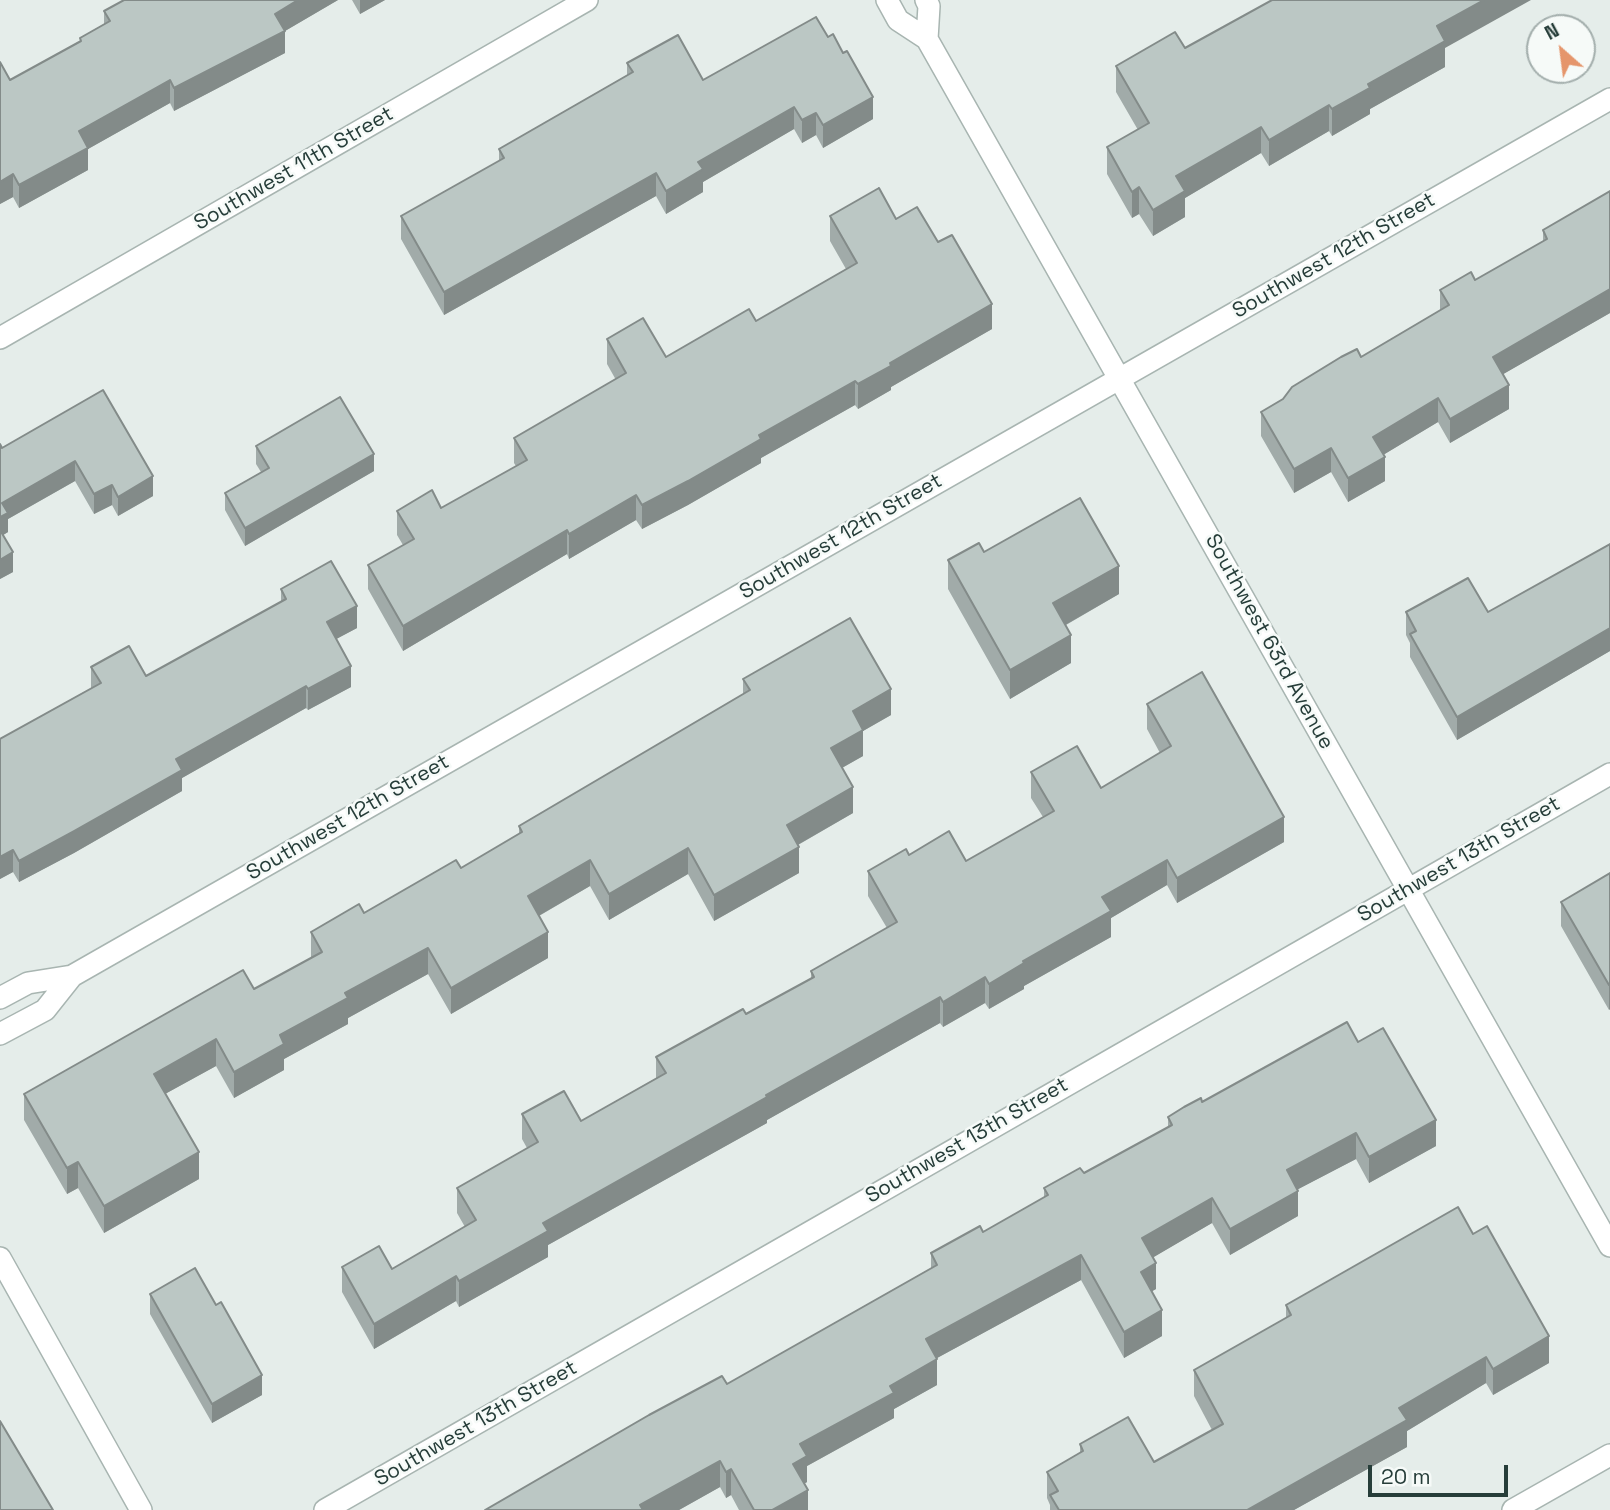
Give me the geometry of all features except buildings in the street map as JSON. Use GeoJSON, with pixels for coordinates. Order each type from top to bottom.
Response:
{"type":"FeatureCollection","features":[{"type":"Feature","properties":{"kind":"street","name":"Southwest 11th Street"},"geometry":{"type":"LineString","coordinates":[[0,338],[587,0]]}},
{"type":"Feature","properties":{"kind":"street","name":"Southwest 63rd Avenue"},"geometry":{"type":"LineString","coordinates":[[887,0],[898,19],[927,39],[1610,1246]]}},
{"type":"Feature","properties":{"kind":"street"},"geometry":{"type":"LineString","coordinates":[[926,0],[929,6],[927,39]]}},
{"type":"Feature","properties":{"kind":"street","name":"Southwest 12th Street"},"geometry":{"type":"LineString","coordinates":[[0,998],[28,983],[72,976],[1610,99]]}},
{"type":"Feature","properties":{"kind":"street","name":"Southwest 13th Street"},"geometry":{"type":"LineString","coordinates":[[325,1510],[1610,774]]}},
{"type":"Feature","properties":{"kind":"street","name":"Southwest 12th Street"},"geometry":{"type":"LineString","coordinates":[[0,1034],[45,1010],[72,976]]}},
{"type":"Feature","properties":{"kind":"street"},"geometry":{"type":"LineString","coordinates":[[0,1258],[141,1510]]}},
{"type":"Feature","properties":{"kind":"street"},"geometry":{"type":"LineString","coordinates":[[1513,1510],[1610,1455]]}}]}
